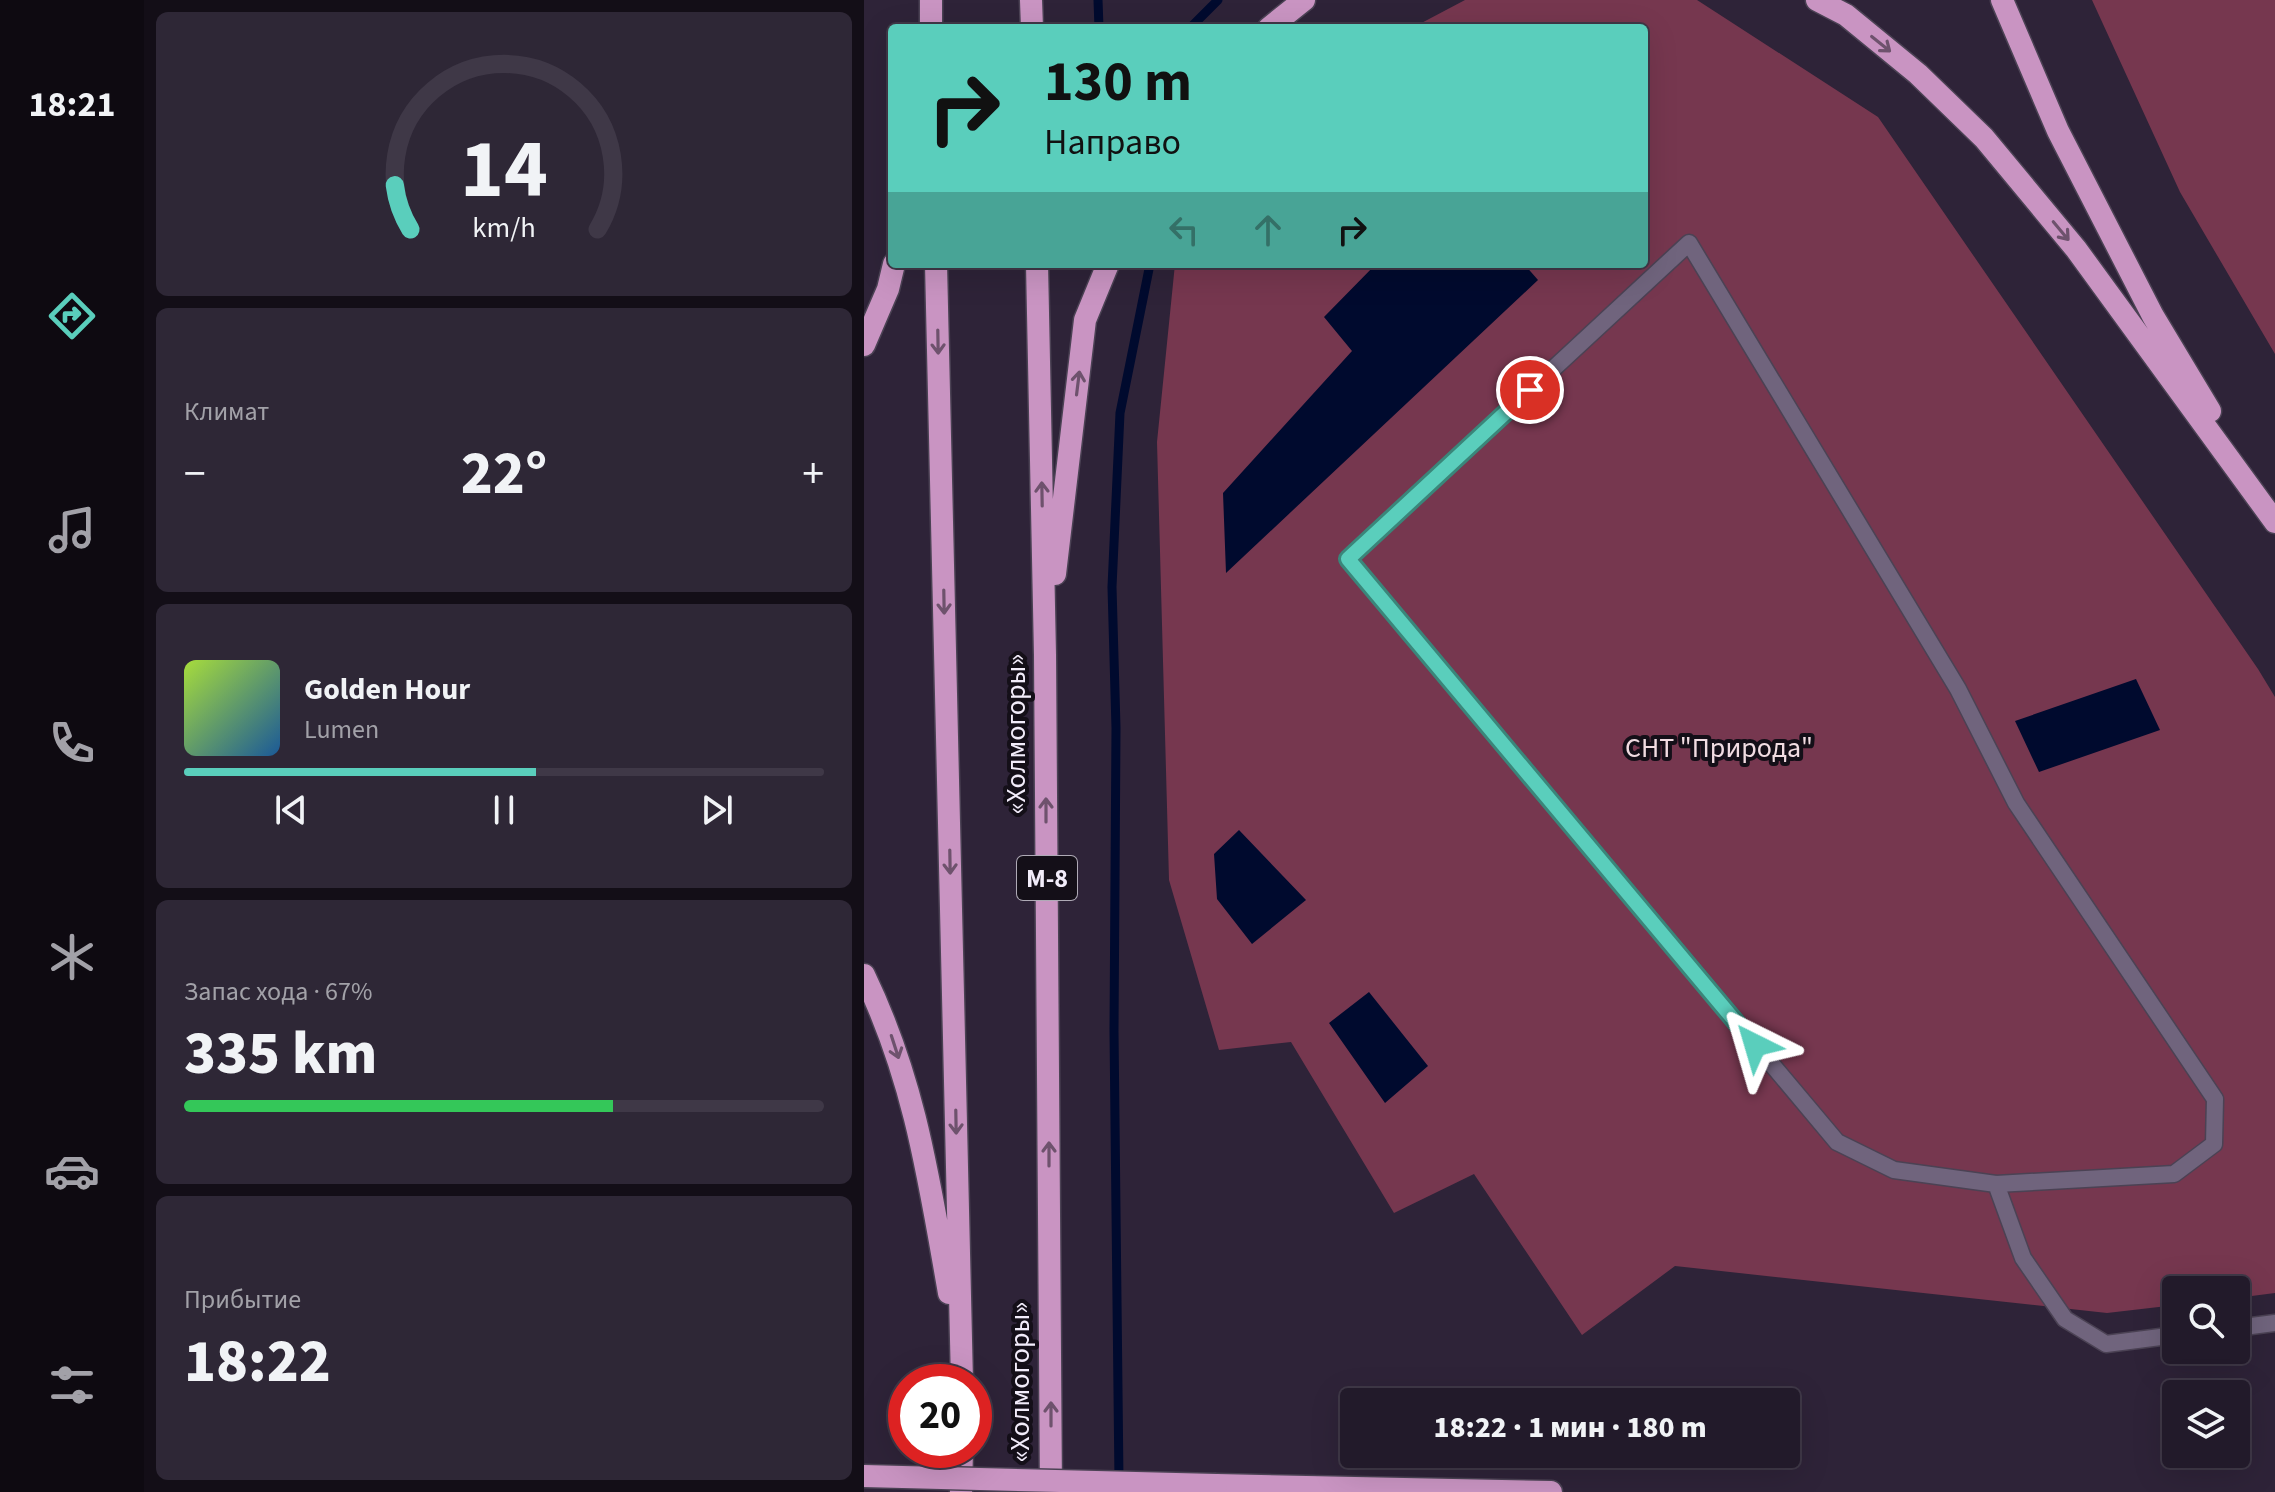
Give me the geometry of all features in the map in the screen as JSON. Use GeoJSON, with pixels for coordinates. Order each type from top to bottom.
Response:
{"type":"FeatureCollection","features":[{"type":"Feature","properties":{"kind":"highway"},"geometry":{"type":"LineString","coordinates":[[931,0],[931,24]]}},
{"type":"Feature","properties":{"kind":"highway"},"geometry":{"type":"LineString","coordinates":[[1031,0],[1032,24]]}},
{"type":"Feature","properties":{"kind":"highway"},"geometry":{"type":"LineString","coordinates":[[1273,24],[1304,0]]}},
{"type":"Feature","properties":{"kind":"highway"},"geometry":{"type":"LineString","coordinates":[[1817,0],[1846,15],[1918,74],[1984,138],[2076,249],[2275,520]]}},
{"type":"Feature","properties":{"kind":"highway"},"geometry":{"type":"LineString","coordinates":[[2002,0],[2058,131],[2153,316],[2275,520]]}},
{"type":"Feature","properties":{"kind":"highway"},"geometry":{"type":"LineString","coordinates":[[864,345],[888,289],[893,268]]}},
{"type":"Feature","properties":{"kind":"highway","name":"«Холмогоры»"},"geometry":{"type":"LineString","coordinates":[[936,268],[962,1364]]}},
{"type":"Feature","properties":{"kind":"highway","name":"«Холмогоры»"},"geometry":{"type":"LineString","coordinates":[[1037,268],[1045,655],[1051,1492]]}},
{"type":"Feature","properties":{"kind":"highway"},"geometry":{"type":"LineString","coordinates":[[1045,655],[1085,320],[1106,268]]}},
{"type":"Feature","properties":{"kind":"highway"},"geometry":{"type":"LineString","coordinates":[[864,975],[887,1023],[912,1098],[928,1170],[960,1364]]}},
{"type":"Feature","properties":{"kind":"highway","name":"«Холмогоры»"},"geometry":{"type":"LineString","coordinates":[[961,1492],[962,1468]]}},
{"type":"Feature","properties":{"kind":"highway"},"geometry":{"type":"LineString","coordinates":[[864,1476],[1551,1492]]}},
{"type":"Feature","properties":{"kind":"lane"},"geometry":{"type":"LineString","coordinates":[[1689,243],[1958,689],[2016,803],[2215,1099],[2214,1144],[2174,1174],[1996,1184],[1894,1170],[1837,1142],[1348,559],[1689,243]]}},
{"type":"Feature","properties":{"kind":"lane"},"geometry":{"type":"LineString","coordinates":[[1996,1184],[2023,1258],[2065,1319],[2106,1344],[2162,1337]]}},
{"type":"Feature","properties":{"kind":"lane"},"geometry":{"type":"LineString","coordinates":[[2250,1326],[2275,1323]]}},
{"type":"Feature","properties":{"kind":"green space","name":"СНТ \"Природа\""},"geometry":{"type":"Polygon","coordinates":[[[1465,0],[1697,0],[1878,117],[2275,697],[2275,1293],[2250,1296],[2250,1276],[2162,1276],[2162,1307],[2107,1313],[1675,1266],[1582,1335],[1474,1174],[1394,1213],[1291,1042],[1219,1050],[1169,880],[1157,442],[1175,268],[1648,268],[1648,24],[1420,24],[1465,0]]]}},
{"type":"Feature","properties":{"kind":"green space"},"geometry":{"type":"Polygon","coordinates":[[[2092,0],[2275,0],[2275,354],[2180,192],[2092,0]]]}},
{"type":"Feature","properties":{"kind":"water"},"geometry":{"type":"Polygon","coordinates":[[[1372,268],[1528,268],[1538,280],[1226,573],[1223,493],[1352,351],[1324,317],[1372,268]]]}},
{"type":"Feature","properties":{"kind":"water"},"geometry":{"type":"Polygon","coordinates":[[[2136,679],[2160,730],[2039,772],[2015,721],[2136,679]]]}},
{"type":"Feature","properties":{"kind":"water"},"geometry":{"type":"Polygon","coordinates":[[[1239,830],[1306,900],[1252,944],[1217,899],[1214,854],[1239,830]]]}},
{"type":"Feature","properties":{"kind":"water"},"geometry":{"type":"Polygon","coordinates":[[[1369,992],[1428,1066],[1385,1103],[1329,1023],[1369,992]]]}},
{"type":"Feature","properties":{"kind":"waterway"},"geometry":{"type":"LineString","coordinates":[[1098,0],[1099,24]]}},
{"type":"Feature","properties":{"kind":"waterway"},"geometry":{"type":"LineString","coordinates":[[1194,24],[1218,0]]}},
{"type":"Feature","properties":{"kind":"waterway"},"geometry":{"type":"LineString","coordinates":[[1119,1481],[1114,1031],[1116,728],[1112,587],[1120,413],[1149,268]]}},
{"type":"Feature","properties":{"kind":"route"},"geometry":{"type":"LineString","coordinates":[[1530,390],[1348,559],[1755,1045]]}}]}
